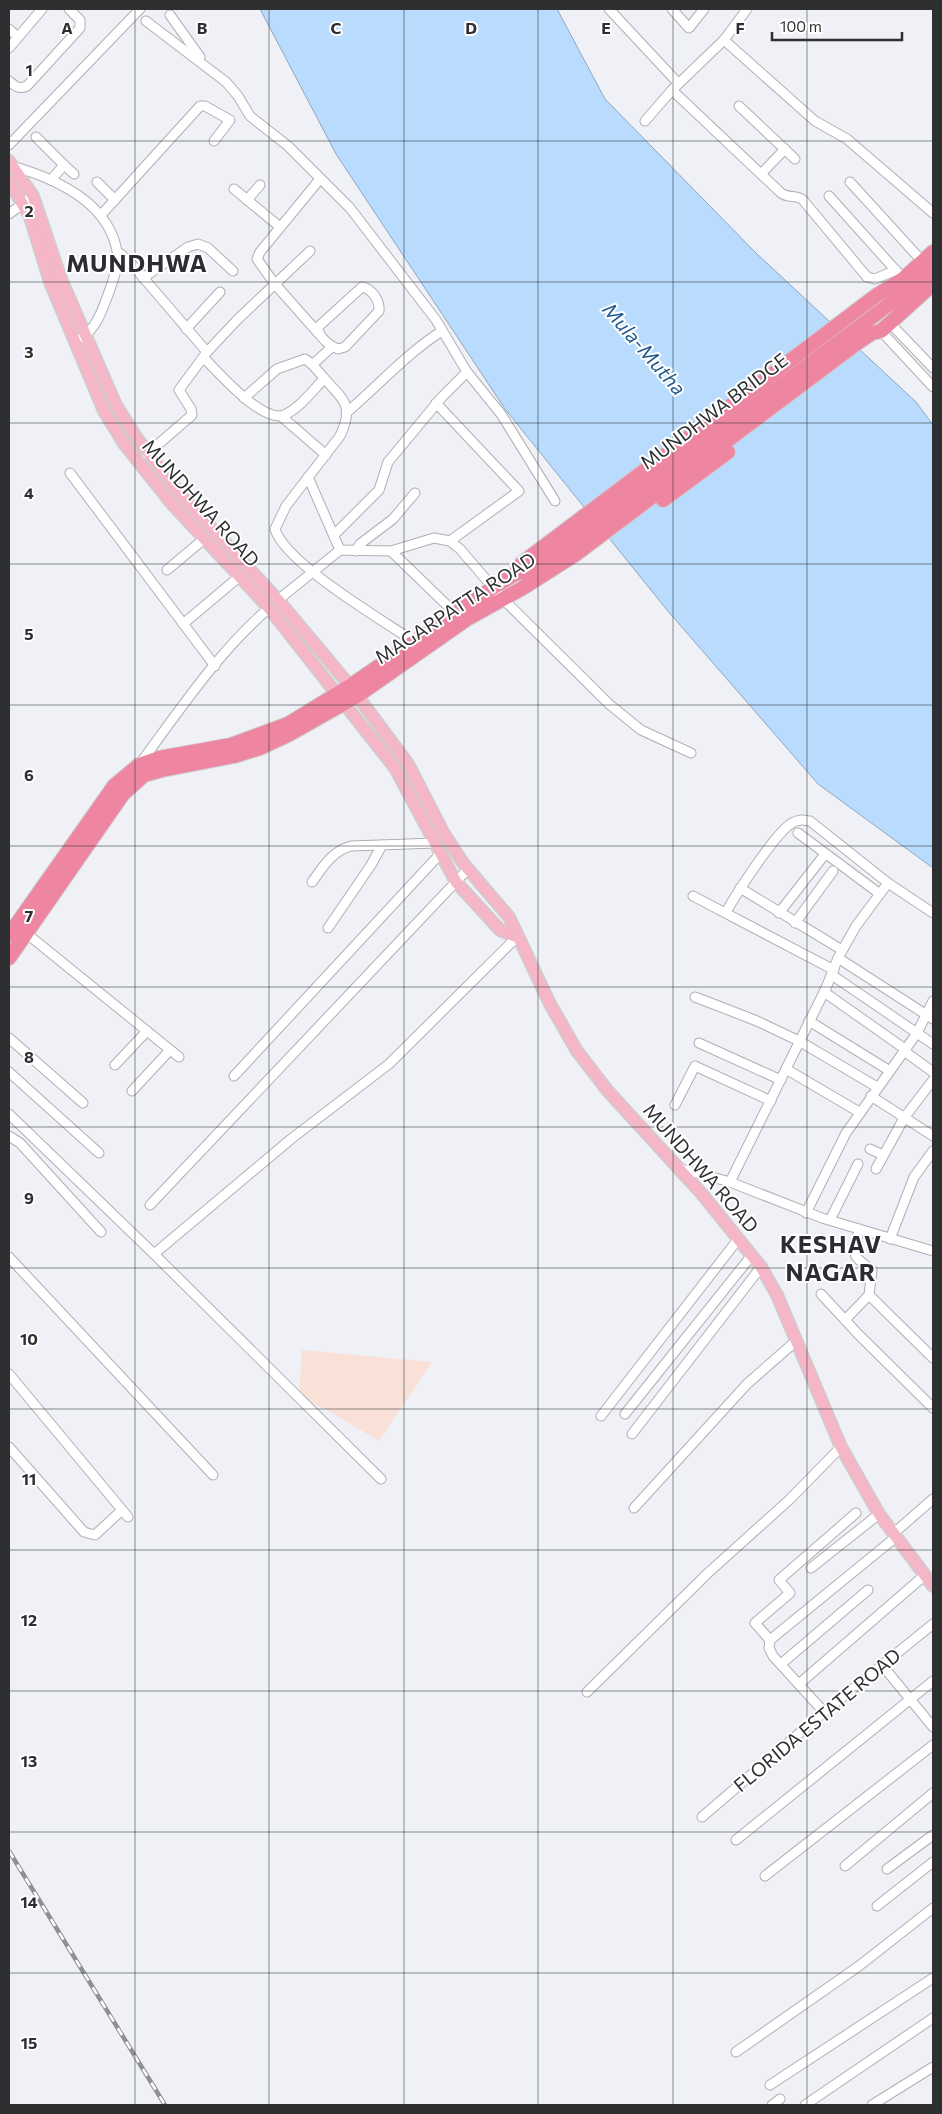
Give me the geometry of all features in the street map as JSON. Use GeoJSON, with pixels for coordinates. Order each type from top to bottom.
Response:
{"type":"FeatureCollection","features":[{"type":"Feature","properties":{"kind":"highway"},"geometry":{"type":"LineString","coordinates":[[572,548],[877,295],[899,274],[928,263],[933,252]]}},
{"type":"Feature","properties":{"kind":"highway","name":"MUNDHWA BRIDGE"},"geometry":{"type":"LineString","coordinates":[[572,548],[919,282],[928,263]]}},
{"type":"Feature","properties":{"kind":"highway"},"geometry":{"type":"LineString","coordinates":[[498,593],[515,574],[527,571],[572,548],[860,347],[877,340],[886,327],[932,289]]}},
{"type":"Feature","properties":{"kind":"highway","name":"MAGARPATTA ROAD"},"geometry":{"type":"LineString","coordinates":[[9,935],[114,786],[138,765],[160,758],[231,745],[255,737],[288,724],[348,694],[413,641],[455,613],[498,593],[521,589],[572,548]]}},
{"type":"Feature","properties":{"kind":"highway","name":"MAGARPATTA ROAD"},"geometry":{"type":"LineString","coordinates":[[9,958],[123,794],[144,775],[234,756],[260,748],[288,735],[348,694],[467,619],[498,593]]}},
{"type":"Feature","properties":{"kind":"main road","name":"MUNDHWA ROAD"},"geometry":{"type":"LineString","coordinates":[[10,164],[33,196],[61,279],[116,405],[147,454],[408,764],[443,832],[468,869],[509,917],[517,938],[550,1004],[577,1051],[633,1120],[739,1238],[761,1267],[777,1295],[842,1447],[879,1514],[933,1586]]}},
{"type":"Feature","properties":{"kind":"main road","name":"MUNDHWA ROAD"},"geometry":{"type":"LineString","coordinates":[[9,181],[30,218],[50,282],[104,411],[125,445],[148,477],[204,539],[240,576],[274,604]]}},
{"type":"Feature","properties":{"kind":"main road","name":"MUNDHWA ROAD"},"geometry":{"type":"LineString","coordinates":[[348,694],[396,768],[456,882],[500,930],[517,938]]}},
{"type":"Feature","properties":{"kind":"street"},"geometry":{"type":"LineString","coordinates":[[9,48],[42,9]]}},
{"type":"Feature","properties":{"kind":"street"},"geometry":{"type":"LineString","coordinates":[[9,81],[15,87],[22,89],[27,86],[80,28],[80,20],[69,9]]}},
{"type":"Feature","properties":{"kind":"street"},"geometry":{"type":"LineString","coordinates":[[9,145],[140,9]]}},
{"type":"Feature","properties":{"kind":"street"},"geometry":{"type":"LineString","coordinates":[[609,9],[675,86],[761,174],[785,196],[798,196],[803,200],[867,278],[876,279],[899,274],[829,196]]}},
{"type":"Feature","properties":{"kind":"street"},"geometry":{"type":"LineString","coordinates":[[672,9],[689,28],[704,9]]}},
{"type":"Feature","properties":{"kind":"street"},"geometry":{"type":"LineString","coordinates":[[645,121],[675,86],[724,40],[747,9]]}},
{"type":"Feature","properties":{"kind":"street"},"geometry":{"type":"LineString","coordinates":[[170,16],[204,63]]}},
{"type":"Feature","properties":{"kind":"street"},"geometry":{"type":"LineString","coordinates":[[146,21],[204,63],[226,82],[238,96],[250,116],[288,146],[350,208],[442,331],[467,372],[501,414],[555,501]]}},
{"type":"Feature","properties":{"kind":"street"},"geometry":{"type":"LineString","coordinates":[[9,29],[18,37]]}},
{"type":"Feature","properties":{"kind":"street"},"geometry":{"type":"LineString","coordinates":[[724,40],[815,121],[847,139],[933,213]]}},
{"type":"Feature","properties":{"kind":"street"},"geometry":{"type":"LineString","coordinates":[[101,215],[200,106],[205,106],[230,120]]}},
{"type":"Feature","properties":{"kind":"street"},"geometry":{"type":"LineString","coordinates":[[214,141],[243,106]]}},
{"type":"Feature","properties":{"kind":"street"},"geometry":{"type":"LineString","coordinates":[[739,106],[795,159]]}},
{"type":"Feature","properties":{"kind":"street"},"geometry":{"type":"LineString","coordinates":[[36,137],[74,174]]}},
{"type":"Feature","properties":{"kind":"street"},"geometry":{"type":"LineString","coordinates":[[761,174],[785,149]]}},
{"type":"Feature","properties":{"kind":"street"},"geometry":{"type":"LineString","coordinates":[[10,164],[51,180],[90,205],[101,215],[118,252],[143,278],[186,329],[205,355],[244,398],[271,415],[281,416],[290,412],[324,379]]}},
{"type":"Feature","properties":{"kind":"street"},"geometry":{"type":"LineString","coordinates":[[51,180],[64,165]]}},
{"type":"Feature","properties":{"kind":"street"},"geometry":{"type":"LineString","coordinates":[[319,334],[320,324],[358,289],[366,287],[380,303],[379,311],[373,319],[345,347],[338,350],[332,347],[319,334],[256,260],[258,254],[320,179]]}},
{"type":"Feature","properties":{"kind":"street"},"geometry":{"type":"LineString","coordinates":[[97,182],[116,200]]}},
{"type":"Feature","properties":{"kind":"street"},"geometry":{"type":"LineString","coordinates":[[850,182],[928,263]]}},
{"type":"Feature","properties":{"kind":"street"},"geometry":{"type":"LineString","coordinates":[[247,200],[260,185]]}},
{"type":"Feature","properties":{"kind":"street"},"geometry":{"type":"LineString","coordinates":[[234,189],[280,227]]}},
{"type":"Feature","properties":{"kind":"street"},"geometry":{"type":"LineString","coordinates":[[9,214],[33,196]]}},
{"type":"Feature","properties":{"kind":"street"},"geometry":{"type":"LineString","coordinates":[[143,278],[188,247],[198,244],[208,248],[233,271]]}},
{"type":"Feature","properties":{"kind":"street"},"geometry":{"type":"LineString","coordinates":[[147,454],[192,415],[191,409],[180,390],[205,355],[274,283],[310,251]]}},
{"type":"Feature","properties":{"kind":"street"},"geometry":{"type":"LineString","coordinates":[[75,342],[86,335],[96,323],[113,282],[118,252]]}},
{"type":"Feature","properties":{"kind":"street"},"geometry":{"type":"LineString","coordinates":[[186,329],[220,292]]}},
{"type":"Feature","properties":{"kind":"street"},"geometry":{"type":"LineString","coordinates":[[886,327],[933,368]]}},
{"type":"Feature","properties":{"kind":"street"},"geometry":{"type":"LineString","coordinates":[[886,327],[933,387]]}},
{"type":"Feature","properties":{"kind":"street"},"geometry":{"type":"LineString","coordinates":[[346,413],[383,381],[419,345],[442,331]]}},
{"type":"Feature","properties":{"kind":"street"},"geometry":{"type":"LineString","coordinates":[[313,364],[332,347]]}},
{"type":"Feature","properties":{"kind":"street"},"geometry":{"type":"LineString","coordinates":[[244,398],[277,369],[305,359],[313,364],[324,379],[340,394],[345,402],[346,413],[342,431],[326,455],[286,506],[275,529],[278,539],[312,571],[413,641]]}},
{"type":"Feature","properties":{"kind":"street"},"geometry":{"type":"LineString","coordinates":[[334,534],[379,490],[388,462],[436,404],[467,372]]}},
{"type":"Feature","properties":{"kind":"street"},"geometry":{"type":"LineString","coordinates":[[436,404],[519,491],[450,541]]}},
{"type":"Feature","properties":{"kind":"street"},"geometry":{"type":"LineString","coordinates":[[281,416],[326,455]]}},
{"type":"Feature","properties":{"kind":"street"},"geometry":{"type":"LineString","coordinates":[[70,473],[214,666]]}},
{"type":"Feature","properties":{"kind":"street"},"geometry":{"type":"LineString","coordinates":[[308,477],[340,550]]}},
{"type":"Feature","properties":{"kind":"street"},"geometry":{"type":"LineString","coordinates":[[356,550],[360,544],[393,519],[415,493]]}},
{"type":"Feature","properties":{"kind":"street"},"geometry":{"type":"LineString","coordinates":[[138,765],[214,666],[250,625],[312,571],[340,550],[391,551],[416,541],[434,538],[450,541],[498,593],[609,704],[641,730],[691,752]]}},
{"type":"Feature","properties":{"kind":"street"},"geometry":{"type":"LineString","coordinates":[[168,570],[204,539]]}},
{"type":"Feature","properties":{"kind":"street"},"geometry":{"type":"LineString","coordinates":[[391,551],[455,613]]}},
{"type":"Feature","properties":{"kind":"street"},"geometry":{"type":"LineString","coordinates":[[183,624],[240,576]]}},
{"type":"Feature","properties":{"kind":"street"},"geometry":{"type":"LineString","coordinates":[[726,912],[740,888],[784,829],[799,820],[810,821],[888,883],[933,913]]}},
{"type":"Feature","properties":{"kind":"street"},"geometry":{"type":"LineString","coordinates":[[798,833],[880,894]]}},
{"type":"Feature","properties":{"kind":"street"},"geometry":{"type":"LineString","coordinates":[[328,928],[371,865],[382,845]]}},
{"type":"Feature","properties":{"kind":"street"},"geometry":{"type":"LineString","coordinates":[[312,882],[330,858],[342,848],[382,845],[438,849]]}},
{"type":"Feature","properties":{"kind":"street"},"geometry":{"type":"LineString","coordinates":[[234,1076],[438,849]]}},
{"type":"Feature","properties":{"kind":"street"},"geometry":{"type":"LineString","coordinates":[[779,913],[822,858]]}},
{"type":"Feature","properties":{"kind":"street"},"geometry":{"type":"LineString","coordinates":[[150,1206],[468,869]]}},
{"type":"Feature","properties":{"kind":"street"},"geometry":{"type":"LineString","coordinates":[[795,923],[833,871]]}},
{"type":"Feature","properties":{"kind":"street"},"geometry":{"type":"LineString","coordinates":[[730,1182],[824,992],[840,954],[856,926],[888,883]]}},
{"type":"Feature","properties":{"kind":"street"},"geometry":{"type":"LineString","coordinates":[[740,888],[795,923],[930,1017]]}},
{"type":"Feature","properties":{"kind":"street"},"geometry":{"type":"LineString","coordinates":[[693,896],[726,912],[833,972],[933,1044]]}},
{"type":"Feature","properties":{"kind":"street"},"geometry":{"type":"LineString","coordinates":[[26,932],[179,1057]]}},
{"type":"Feature","properties":{"kind":"street"},"geometry":{"type":"LineString","coordinates":[[154,1254],[291,1139],[389,1064],[517,938]]}},
{"type":"Feature","properties":{"kind":"street"},"geometry":{"type":"LineString","coordinates":[[824,992],[933,1072]]}},
{"type":"Feature","properties":{"kind":"street"},"geometry":{"type":"LineString","coordinates":[[695,997],[757,1021],[799,1042],[877,1087]]}},
{"type":"Feature","properties":{"kind":"street"},"geometry":{"type":"LineString","coordinates":[[806,1213],[846,1133],[877,1087],[930,1017],[933,1001]]}},
{"type":"Feature","properties":{"kind":"street"},"geometry":{"type":"LineString","coordinates":[[809,1022],[890,1071]]}},
{"type":"Feature","properties":{"kind":"street"},"geometry":{"type":"LineString","coordinates":[[115,1064],[147,1031]]}},
{"type":"Feature","properties":{"kind":"street"},"geometry":{"type":"LineString","coordinates":[[9,1038],[83,1103]]}},
{"type":"Feature","properties":{"kind":"street"},"geometry":{"type":"LineString","coordinates":[[699,1043],[781,1080]]}},
{"type":"Feature","properties":{"kind":"street"},"geometry":{"type":"LineString","coordinates":[[132,1091],[170,1050]]}},
{"type":"Feature","properties":{"kind":"street"},"geometry":{"type":"LineString","coordinates":[[676,1105],[695,1066],[771,1101]]}},
{"type":"Feature","properties":{"kind":"street"},"geometry":{"type":"LineString","coordinates":[[786,1069],[859,1112]]}},
{"type":"Feature","properties":{"kind":"street"},"geometry":{"type":"LineString","coordinates":[[9,1072],[99,1153]]}},
{"type":"Feature","properties":{"kind":"street"},"geometry":{"type":"LineString","coordinates":[[876,1169],[904,1118],[933,1080]]}},
{"type":"Feature","properties":{"kind":"street"},"geometry":{"type":"LineString","coordinates":[[871,1096],[933,1136]]}},
{"type":"Feature","properties":{"kind":"street"},"geometry":{"type":"LineString","coordinates":[[9,1114],[154,1254],[381,1479]]}},
{"type":"Feature","properties":{"kind":"street"},"geometry":{"type":"LineString","coordinates":[[9,1136],[20,1143],[101,1232]]}},
{"type":"Feature","properties":{"kind":"street"},"geometry":{"type":"LineString","coordinates":[[870,1149],[883,1155]]}},
{"type":"Feature","properties":{"kind":"street"},"geometry":{"type":"LineString","coordinates":[[890,1239],[914,1177],[933,1151]]}},
{"type":"Feature","properties":{"kind":"street"},"geometry":{"type":"LineString","coordinates":[[830,1220],[858,1164]]}},
{"type":"Feature","properties":{"kind":"street"},"geometry":{"type":"LineString","coordinates":[[676,1168],[730,1182],[806,1213],[933,1251]]}},
{"type":"Feature","properties":{"kind":"street"},"geometry":{"type":"LineString","coordinates":[[845,1320],[869,1295],[872,1270],[857,1261],[854,1254],[859,1229]]}},
{"type":"Feature","properties":{"kind":"street"},"geometry":{"type":"LineString","coordinates":[[601,1416],[739,1238]]}},
{"type":"Feature","properties":{"kind":"street"},"geometry":{"type":"LineString","coordinates":[[625,1414],[752,1256]]}},
{"type":"Feature","properties":{"kind":"street"},"geometry":{"type":"LineString","coordinates":[[9,1257],[213,1476]]}},
{"type":"Feature","properties":{"kind":"street"},"geometry":{"type":"LineString","coordinates":[[632,1434],[761,1267]]}},
{"type":"Feature","properties":{"kind":"street"},"geometry":{"type":"LineString","coordinates":[[821,1294],[933,1408]]}},
{"type":"Feature","properties":{"kind":"street"},"geometry":{"type":"LineString","coordinates":[[869,1295],[933,1358]]}},
{"type":"Feature","properties":{"kind":"street"},"geometry":{"type":"LineString","coordinates":[[634,1508],[747,1384],[796,1341]]}},
{"type":"Feature","properties":{"kind":"street"},"geometry":{"type":"LineString","coordinates":[[9,1374],[125,1513],[95,1535],[84,1532],[9,1447]]}},
{"type":"Feature","properties":{"kind":"street"},"geometry":{"type":"LineString","coordinates":[[587,1692],[708,1573],[789,1500],[842,1447]]}},
{"type":"Feature","properties":{"kind":"street"},"geometry":{"type":"LineString","coordinates":[[824,1712],[769,1648],[770,1640],[895,1535],[933,1499]]}},
{"type":"Feature","properties":{"kind":"street"},"geometry":{"type":"LineString","coordinates":[[770,1640],[755,1623],[790,1593],[779,1580],[856,1513]]}},
{"type":"Feature","properties":{"kind":"street"},"geometry":{"type":"LineString","coordinates":[[811,1568],[879,1514]]}},
{"type":"Feature","properties":{"kind":"street"},"geometry":{"type":"LineString","coordinates":[[799,1684],[926,1575]]}},
{"type":"Feature","properties":{"kind":"street"},"geometry":{"type":"LineString","coordinates":[[781,1664],[868,1590]]}},
{"type":"Feature","properties":{"kind":"street","name":"FLORIDA ESTATE ROAD"},"geometry":{"type":"LineString","coordinates":[[702,1817],[824,1712],[933,1624]]}},
{"type":"Feature","properties":{"kind":"street"},"geometry":{"type":"LineString","coordinates":[[882,1666],[933,1727]]}},
{"type":"Feature","properties":{"kind":"street"},"geometry":{"type":"LineString","coordinates":[[736,1840],[933,1681]]}},
{"type":"Feature","properties":{"kind":"street"},"geometry":{"type":"LineString","coordinates":[[765,1876],[933,1745]]}},
{"type":"Feature","properties":{"kind":"street"},"geometry":{"type":"LineString","coordinates":[[845,1866],[933,1793]]}},
{"type":"Feature","properties":{"kind":"street"},"geometry":{"type":"LineString","coordinates":[[887,1869],[933,1835]]}},
{"type":"Feature","properties":{"kind":"street"},"geometry":{"type":"LineString","coordinates":[[877,1906],[933,1862]]}},
{"type":"Feature","properties":{"kind":"street"},"geometry":{"type":"LineString","coordinates":[[736,2052],[859,1966],[933,1908]]}},
{"type":"Feature","properties":{"kind":"street"},"geometry":{"type":"LineString","coordinates":[[770,2085],[933,1978]]}},
{"type":"Feature","properties":{"kind":"street"},"geometry":{"type":"LineString","coordinates":[[805,2105],[933,2018]]}},
{"type":"Feature","properties":{"kind":"street"},"geometry":{"type":"LineString","coordinates":[[872,2105],[933,2067]]}},
{"type":"Feature","properties":{"kind":"street"},"geometry":{"type":"LineString","coordinates":[[772,2105],[780,2099]]}},
{"type":"Feature","properties":{"kind":"shaded area"},"geometry":{"type":"Polygon","coordinates":[[[302,1350],[432,1362],[379,1441],[327,1410],[299,1397],[302,1350]]]}},
{"type":"Feature","properties":{"kind":"water","name":"Mula-Mutha"},"geometry":{"type":"Polygon","coordinates":[[[260,9],[557,9],[605,99],[756,253],[916,402],[933,425],[933,868],[818,784],[667,610],[505,409],[336,154],[260,9]]]}},
{"type":"Feature","properties":{"kind":"railway"},"geometry":{"type":"LineString","coordinates":[[9,1851],[165,2105]]}},
{"type":"Feature","properties":{"kind":"district","name":"MUNDHWA"},"geometry":{"type":"Point","coordinates":[137,264]}},
{"type":"Feature","properties":{"kind":"district","name":"KESHAV NAGAR"},"geometry":{"type":"Point","coordinates":[831,1259]}}]}
